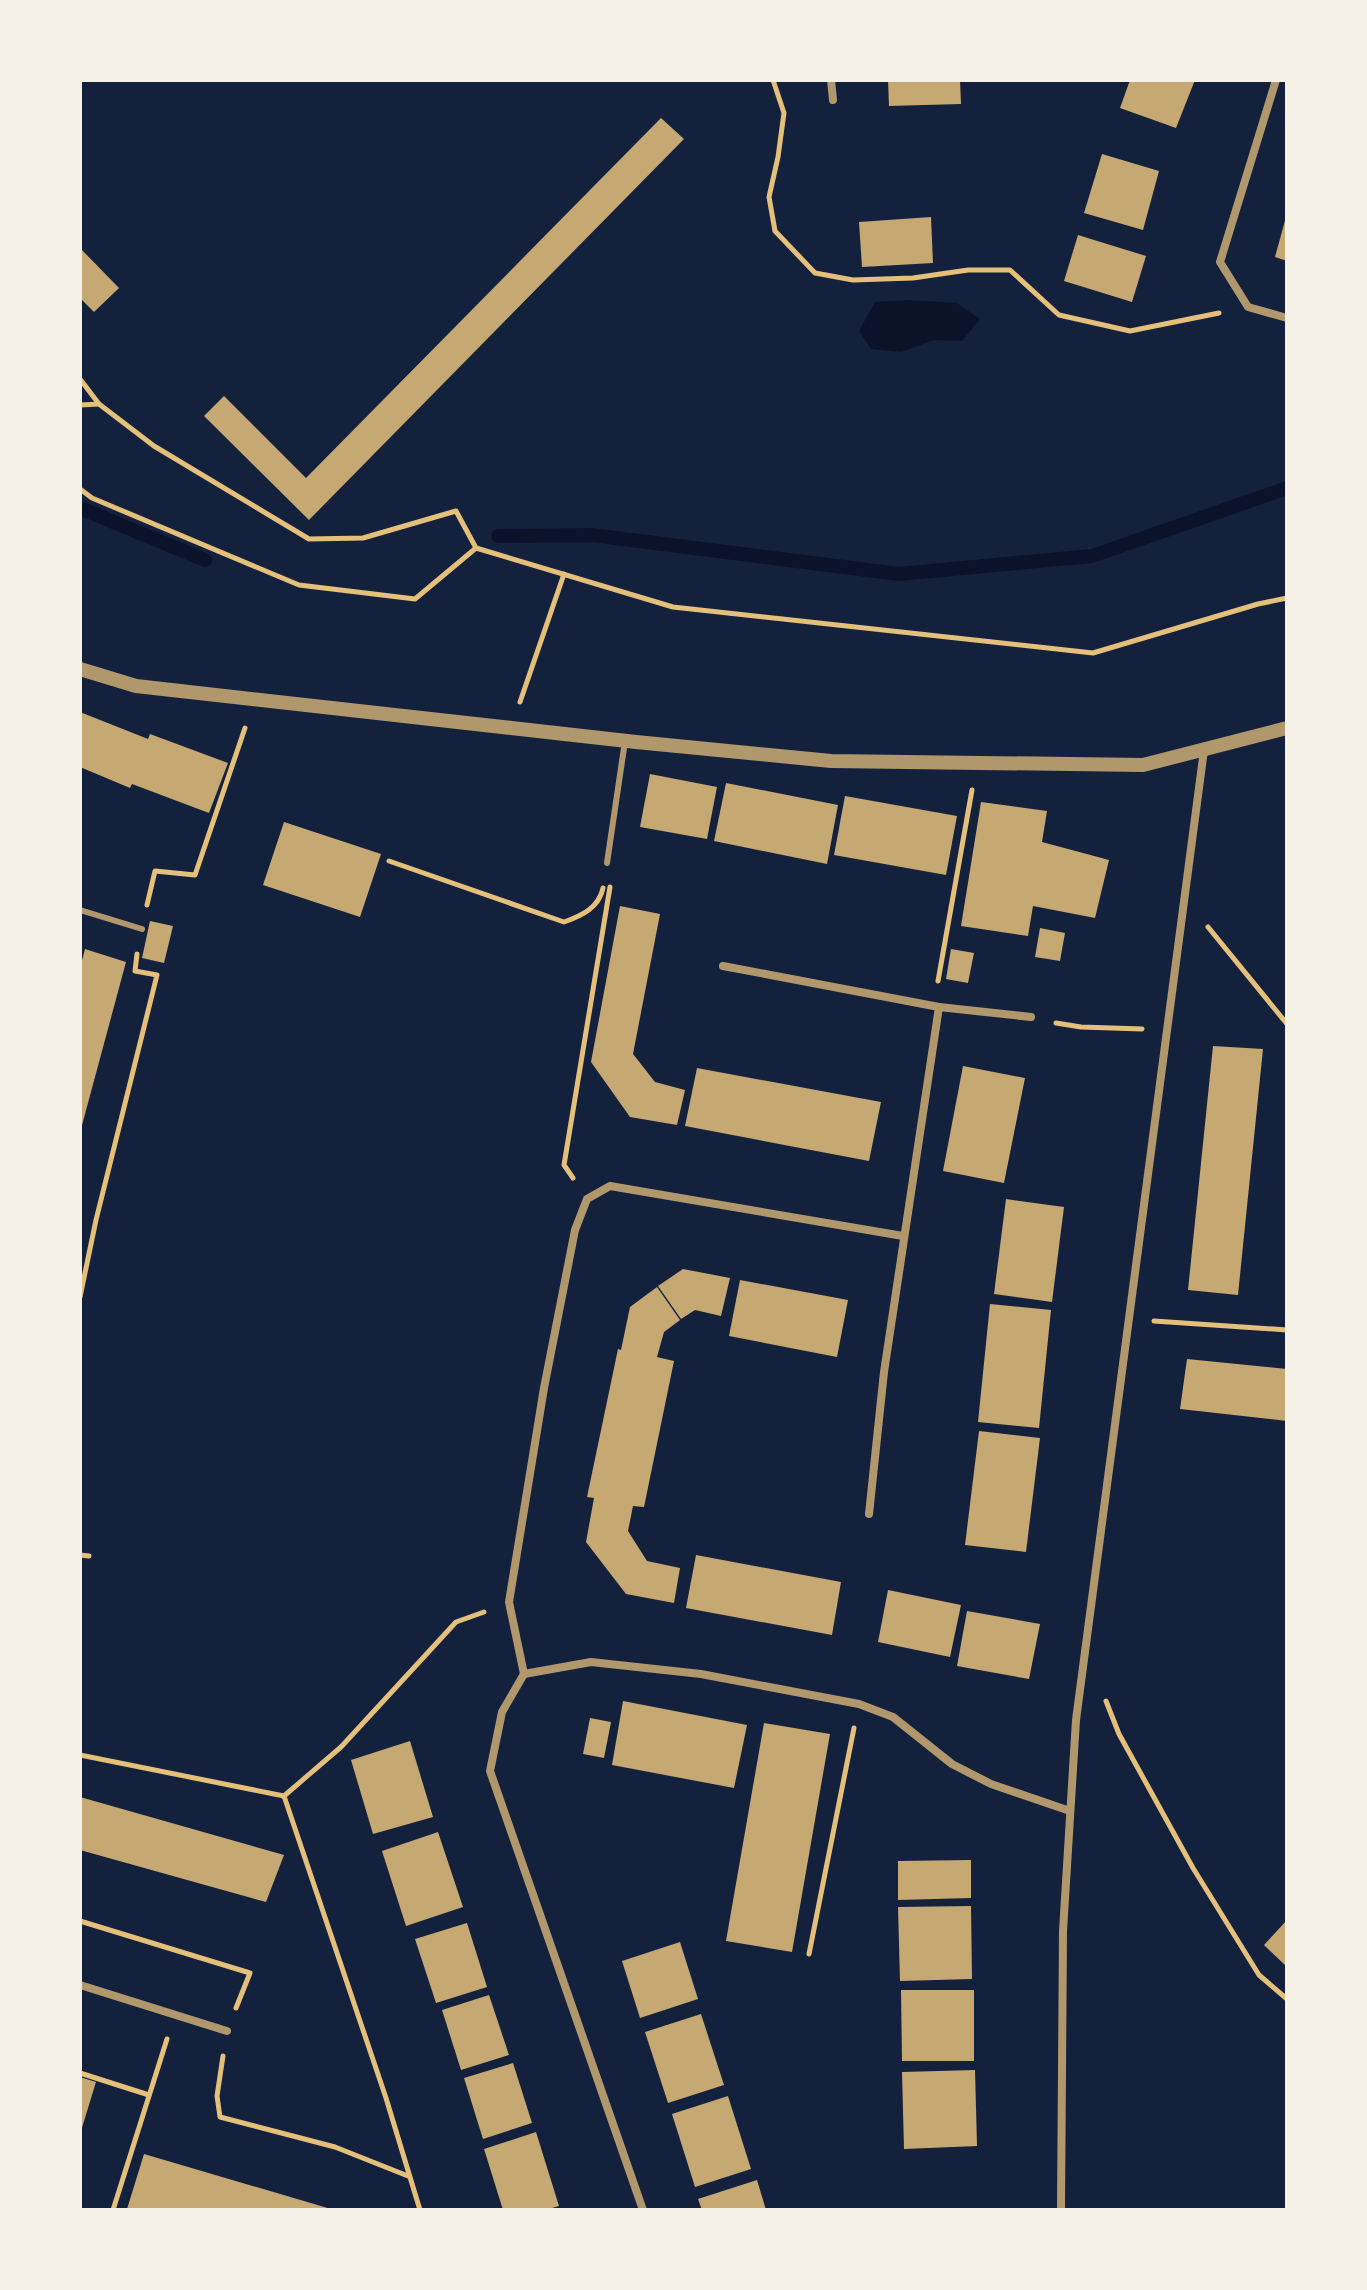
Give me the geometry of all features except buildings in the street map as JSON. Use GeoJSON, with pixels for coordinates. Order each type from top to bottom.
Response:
{"type":"FeatureCollection","features":[{"type":"Feature","properties":{"kind":"street"},"geometry":{"type":"LineString","coordinates":[[831,80],[833,100]]}},
{"type":"Feature","properties":{"kind":"street"},"geometry":{"type":"LineString","coordinates":[[1276,80],[1220,262],[1248,307],[1287,318]]}},
{"type":"Feature","properties":{"kind":"street"},"geometry":{"type":"LineString","coordinates":[[80,669],[136,686],[831,761],[1143,765],[1287,728]]}},
{"type":"Feature","properties":{"kind":"street"},"geometry":{"type":"LineString","coordinates":[[1061,2210],[1063,1931],[1076,1720],[1204,750]]}},
{"type":"Feature","properties":{"kind":"street"},"geometry":{"type":"LineString","coordinates":[[723,966],[936,1006],[1031,1017]]}},
{"type":"Feature","properties":{"kind":"street"},"geometry":{"type":"LineString","coordinates":[[869,1514],[884,1372],[936,1006]]}},
{"type":"Feature","properties":{"kind":"street"},"geometry":{"type":"LineString","coordinates":[[643,2210],[490,1771],[502,1712],[524,1674],[509,1602],[544,1388],[575,1230],[587,1199],[610,1186],[903,1236]]}},
{"type":"Feature","properties":{"kind":"street"},"geometry":{"type":"LineString","coordinates":[[524,1674],[591,1662],[701,1674],[859,1704],[893,1717],[965,1771],[991,1784],[1070,1811]]}},
{"type":"Feature","properties":{"kind":"street"},"geometry":{"type":"LineString","coordinates":[[80,1985],[227,2031]]}},
{"type":"Feature","properties":{"kind":"lane"},"geometry":{"type":"LineString","coordinates":[[607,863],[625,741]]}},
{"type":"Feature","properties":{"kind":"lane"},"geometry":{"type":"LineString","coordinates":[[80,910],[142,929]]}},
{"type":"Feature","properties":{"kind":"path"},"geometry":{"type":"LineString","coordinates":[[773,80],[784,113],[769,197],[775,231],[815,273],[853,280],[913,278],[968,270],[1010,270],[1059,315],[1130,331],[1248,307]]}},
{"type":"Feature","properties":{"kind":"path"},"geometry":{"type":"LineString","coordinates":[[80,379],[99,404],[154,446],[309,539],[363,538],[456,511],[476,548],[673,607],[1093,653],[1287,598]]}},
{"type":"Feature","properties":{"kind":"path"},"geometry":{"type":"LineString","coordinates":[[80,405],[99,404]]}},
{"type":"Feature","properties":{"kind":"path"},"geometry":{"type":"LineString","coordinates":[[80,489],[92,498],[299,585],[415,599],[476,548]]}},
{"type":"Feature","properties":{"kind":"path"},"geometry":{"type":"LineString","coordinates":[[515,727],[520,703],[564,574]]}},
{"type":"Feature","properties":{"kind":"path"},"geometry":{"type":"LineString","coordinates":[[80,1297],[157,975],[135,971],[155,871],[195,875],[255,699]]}},
{"type":"Feature","properties":{"kind":"path"},"geometry":{"type":"LineString","coordinates":[[936,1006],[977,761]]}},
{"type":"Feature","properties":{"kind":"path"},"geometry":{"type":"LineString","coordinates":[[389,861],[564,922],[585,914],[601,896],[607,863]]}},
{"type":"Feature","properties":{"kind":"path"},"geometry":{"type":"LineString","coordinates":[[587,1199],[564,1165],[611,880]]}},
{"type":"Feature","properties":{"kind":"path"},"geometry":{"type":"LineString","coordinates":[[1184,898],[1287,1024]]}},
{"type":"Feature","properties":{"kind":"path"},"geometry":{"type":"LineString","coordinates":[[1017,1017],[1081,1027],[1167,1030]]}},
{"type":"Feature","properties":{"kind":"path"},"geometry":{"type":"LineString","coordinates":[[1129,1319],[1287,1330]]}},
{"type":"Feature","properties":{"kind":"path"},"geometry":{"type":"LineString","coordinates":[[80,1555],[89,1556]]}},
{"type":"Feature","properties":{"kind":"path"},"geometry":{"type":"LineString","coordinates":[[284,1796],[341,1747],[456,1622],[509,1602]]}},
{"type":"Feature","properties":{"kind":"path"},"geometry":{"type":"LineString","coordinates":[[1105,1698],[1119,1734],[1193,1868],[1259,1975],[1287,1999]]}},
{"type":"Feature","properties":{"kind":"path"},"geometry":{"type":"LineString","coordinates":[[809,1954],[859,1704]]}},
{"type":"Feature","properties":{"kind":"path"},"geometry":{"type":"LineString","coordinates":[[80,1755],[284,1796]]}},
{"type":"Feature","properties":{"kind":"path"},"geometry":{"type":"LineString","coordinates":[[284,1796],[386,2098],[420,2210]]}},
{"type":"Feature","properties":{"kind":"path"},"geometry":{"type":"LineString","coordinates":[[80,1921],[250,1973]]}},
{"type":"Feature","properties":{"kind":"path"},"geometry":{"type":"LineString","coordinates":[[113,2210],[175,2015]]}},
{"type":"Feature","properties":{"kind":"path"},"geometry":{"type":"LineString","coordinates":[[80,2073],[149,2095]]}},
{"type":"Feature","properties":{"kind":"path"},"geometry":{"type":"LineString","coordinates":[[220,2117],[335,2147],[408,2176]]}},
{"type":"Feature","properties":{"kind":"water"},"geometry":{"type":"Polygon","coordinates":[[[908,300],[957,303],[980,319],[962,341],[934,340],[901,352],[871,349],[859,331],[875,302],[908,300]]]}},
{"type":"Feature","properties":{"kind":"waterway"},"geometry":{"type":"LineString","coordinates":[[498,536],[592,535],[899,574],[1092,556],[1287,488]]}},
{"type":"Feature","properties":{"kind":"waterway"},"geometry":{"type":"LineString","coordinates":[[80,508],[205,560]]}}]}
